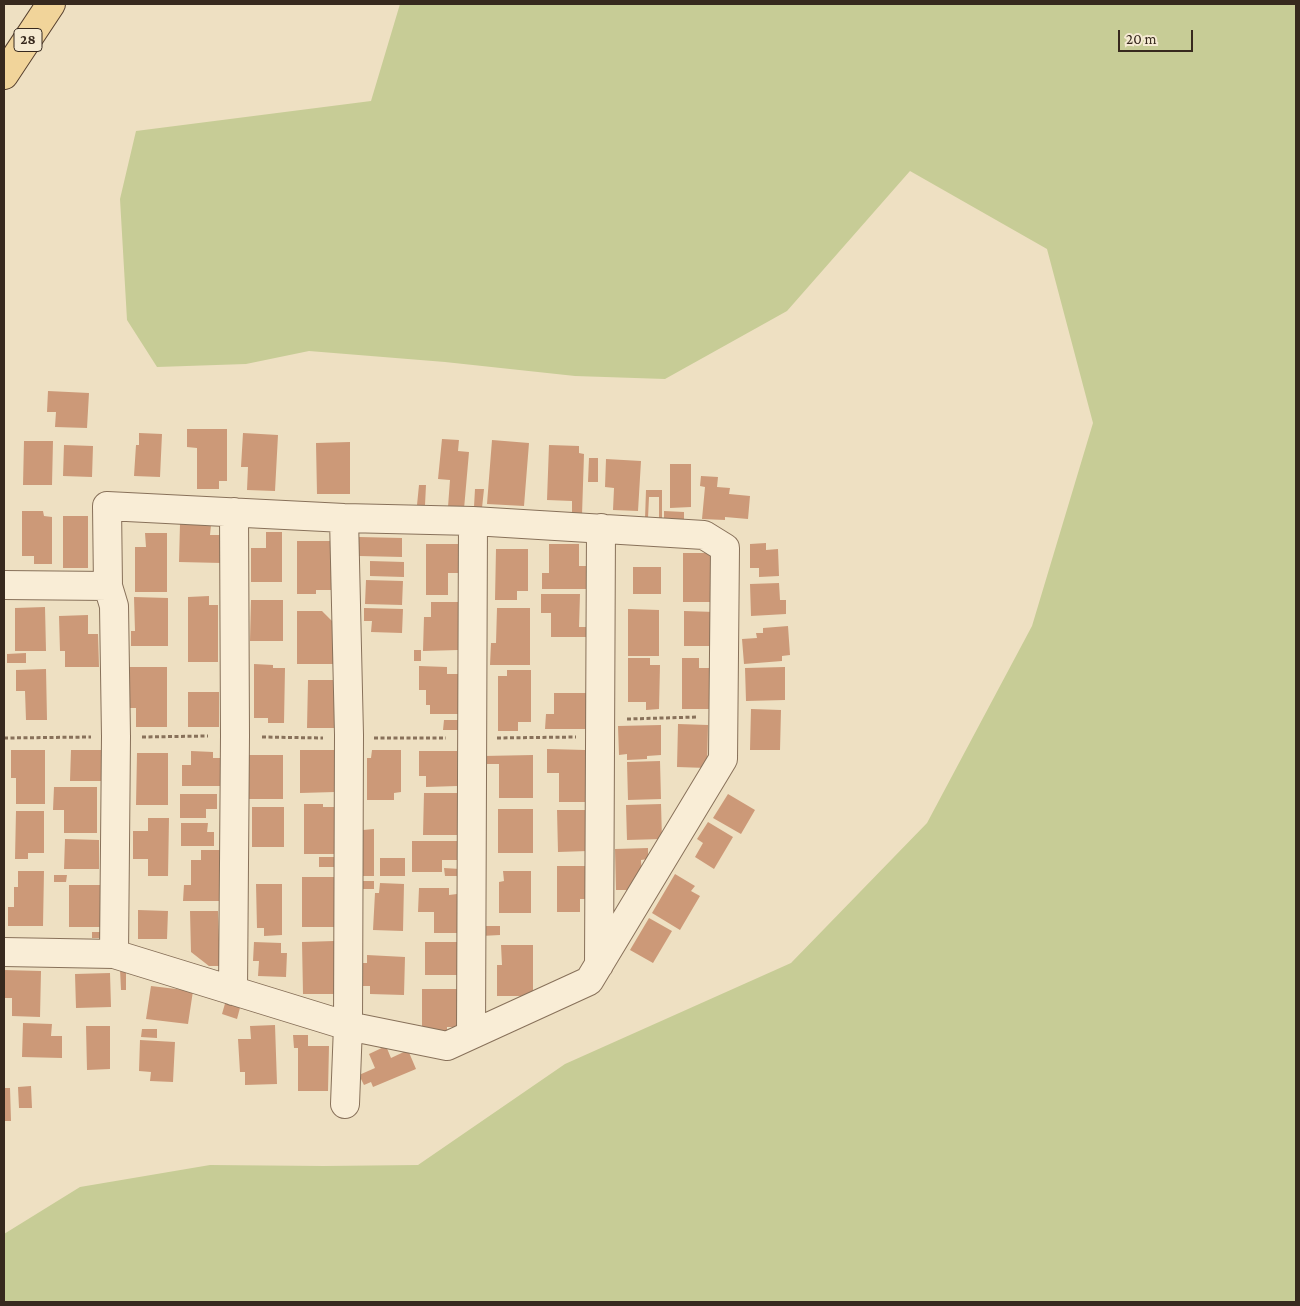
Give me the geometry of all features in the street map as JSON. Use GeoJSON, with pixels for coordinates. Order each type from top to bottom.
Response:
{"type":"FeatureCollection","features":[{"type":"Feature","properties":{"kind":"main road","name":"28"},"geometry":{"type":"LineString","coordinates":[[4,75],[51,4]]}},
{"type":"Feature","properties":{"kind":"street"},"geometry":{"type":"LineString","coordinates":[[4,952],[114,954],[348,1026],[447,1046],[590,981],[724,759],[724,548],[704,535],[473,521],[344,518],[107,506],[108,586],[114,606],[116,737],[114,954]]}},
{"type":"Feature","properties":{"kind":"street"},"geometry":{"type":"LineString","coordinates":[[233,991],[234,512]]}},
{"type":"Feature","properties":{"kind":"street"},"geometry":{"type":"LineString","coordinates":[[344,518],[349,735],[348,1026],[345,1104]]}},
{"type":"Feature","properties":{"kind":"street"},"geometry":{"type":"LineString","coordinates":[[471,1034],[473,521]]}},
{"type":"Feature","properties":{"kind":"street"},"geometry":{"type":"LineString","coordinates":[[599,965],[601,528]]}},
{"type":"Feature","properties":{"kind":"street"},"geometry":{"type":"LineString","coordinates":[[4,585],[108,586]]}},
{"type":"Feature","properties":{"kind":"path"},"geometry":{"type":"LineString","coordinates":[[472,738],[724,717]]}},
{"type":"Feature","properties":{"kind":"green space"},"geometry":{"type":"Polygon","coordinates":[[[400,4],[1296,4],[1296,1302],[4,1302],[4,1234],[80,1187],[210,1165],[418,1165],[565,1064],[791,963],[927,823],[1032,626],[1093,423],[1047,249],[910,171],[787,311],[665,379],[575,376],[445,362],[309,351],[246,364],[157,367],[127,320],[120,199],[136,131],[371,101],[400,4]]]}},
{"type":"Feature","properties":{"kind":"building"},"geometry":{"type":"Polygon","coordinates":[[[48,391],[89,393],[87,428],[55,427],[56,412],[47,412],[48,391]]]}},
{"type":"Feature","properties":{"kind":"building"},"geometry":{"type":"Polygon","coordinates":[[[187,429],[227,429],[227,481],[219,481],[219,489],[197,489],[197,448],[187,447],[187,429]]]}},
{"type":"Feature","properties":{"kind":"building"},"geometry":{"type":"Polygon","coordinates":[[[139,433],[162,434],[160,477],[134,476],[136,445],[139,445],[139,433]]]}},
{"type":"Feature","properties":{"kind":"building"},"geometry":{"type":"Polygon","coordinates":[[[243,433],[278,435],[275,491],[247,490],[248,467],[241,467],[243,433]]]}},
{"type":"Feature","properties":{"kind":"building"},"geometry":{"type":"Polygon","coordinates":[[[442,439],[459,440],[458,451],[469,452],[464,509],[448,507],[450,480],[438,479],[442,439]]]}},
{"type":"Feature","properties":{"kind":"building"},"geometry":{"type":"Polygon","coordinates":[[[492,440],[529,443],[524,506],[487,504],[492,440]]]}},
{"type":"Feature","properties":{"kind":"building"},"geometry":{"type":"Polygon","coordinates":[[[24,441],[53,441],[52,485],[23,485],[24,441]]]}},
{"type":"Feature","properties":{"kind":"building"},"geometry":{"type":"Polygon","coordinates":[[[350,442],[350,494],[317,494],[316,443],[350,442]]]}},
{"type":"Feature","properties":{"kind":"building"},"geometry":{"type":"Polygon","coordinates":[[[64,445],[93,446],[92,477],[63,476],[64,445]]]}},
{"type":"Feature","properties":{"kind":"building"},"geometry":{"type":"Polygon","coordinates":[[[549,445],[579,446],[579,453],[584,454],[582,515],[572,515],[572,501],[547,500],[549,445]]]}},
{"type":"Feature","properties":{"kind":"building"},"geometry":{"type":"Polygon","coordinates":[[[589,458],[598,458],[598,482],[588,482],[589,458]]]}},
{"type":"Feature","properties":{"kind":"building"},"geometry":{"type":"Polygon","coordinates":[[[606,459],[641,461],[638,511],[613,510],[614,488],[605,487],[606,459]]]}},
{"type":"Feature","properties":{"kind":"building"},"geometry":{"type":"Polygon","coordinates":[[[670,464],[691,464],[691,507],[670,508],[670,464]]]}},
{"type":"Feature","properties":{"kind":"building"},"geometry":{"type":"Polygon","coordinates":[[[701,476],[718,477],[717,487],[730,488],[729,494],[750,496],[748,519],[725,517],[725,520],[702,519],[705,487],[700,486],[701,476]]]}},
{"type":"Feature","properties":{"kind":"building"},"geometry":{"type":"Polygon","coordinates":[[[419,485],[426,485],[425,505],[417,505],[419,485]]]}},
{"type":"Feature","properties":{"kind":"building"},"geometry":{"type":"Polygon","coordinates":[[[475,489],[484,489],[482,508],[474,507],[475,489]]]}},
{"type":"Feature","properties":{"kind":"building"},"geometry":{"type":"Polygon","coordinates":[[[646,490],[662,490],[662,519],[659,519],[659,497],[649,497],[648,518],[645,519],[646,490]]]}},
{"type":"Feature","properties":{"kind":"building"},"geometry":{"type":"Polygon","coordinates":[[[22,511],[43,511],[44,516],[52,517],[52,564],[34,564],[34,556],[22,556],[22,511]]]}},
{"type":"Feature","properties":{"kind":"building"},"geometry":{"type":"Polygon","coordinates":[[[664,511],[684,512],[684,520],[664,520],[664,511]]]}},
{"type":"Feature","properties":{"kind":"building"},"geometry":{"type":"Polygon","coordinates":[[[63,516],[88,516],[88,568],[63,568],[63,516]]]}},
{"type":"Feature","properties":{"kind":"building"},"geometry":{"type":"Polygon","coordinates":[[[180,524],[211,525],[210,535],[223,535],[222,563],[179,562],[180,524]]]}},
{"type":"Feature","properties":{"kind":"building"},"geometry":{"type":"Polygon","coordinates":[[[266,532],[282,532],[282,582],[251,582],[251,548],[266,548],[266,532]]]}},
{"type":"Feature","properties":{"kind":"building"},"geometry":{"type":"Polygon","coordinates":[[[145,533],[167,533],[167,592],[135,592],[135,547],[146,547],[145,533]]]}},
{"type":"Feature","properties":{"kind":"building"},"geometry":{"type":"Polygon","coordinates":[[[359,537],[402,538],[402,557],[359,556],[359,537]]]}},
{"type":"Feature","properties":{"kind":"building"},"geometry":{"type":"Polygon","coordinates":[[[297,541],[333,541],[333,590],[316,590],[316,594],[297,594],[297,541]]]}},
{"type":"Feature","properties":{"kind":"building"},"geometry":{"type":"Polygon","coordinates":[[[766,543],[766,550],[778,549],[779,576],[759,577],[759,568],[750,568],[750,544],[766,543]]]}},
{"type":"Feature","properties":{"kind":"building"},"geometry":{"type":"Polygon","coordinates":[[[426,544],[458,544],[458,573],[448,573],[448,595],[426,595],[426,544]]]}},
{"type":"Feature","properties":{"kind":"building"},"geometry":{"type":"Polygon","coordinates":[[[549,544],[579,544],[579,566],[590,566],[590,589],[542,589],[542,573],[549,573],[549,544]]]}},
{"type":"Feature","properties":{"kind":"building"},"geometry":{"type":"Polygon","coordinates":[[[496,549],[528,549],[528,591],[517,591],[517,600],[495,600],[496,549]]]}},
{"type":"Feature","properties":{"kind":"building"},"geometry":{"type":"Polygon","coordinates":[[[683,553],[714,553],[714,602],[683,602],[683,553]]]}},
{"type":"Feature","properties":{"kind":"building"},"geometry":{"type":"Polygon","coordinates":[[[370,561],[404,562],[404,577],[370,576],[370,561]]]}},
{"type":"Feature","properties":{"kind":"building"},"geometry":{"type":"Polygon","coordinates":[[[633,567],[661,567],[661,594],[633,594],[633,567]]]}},
{"type":"Feature","properties":{"kind":"building"},"geometry":{"type":"Polygon","coordinates":[[[366,580],[403,581],[402,605],[365,604],[366,580]]]}},
{"type":"Feature","properties":{"kind":"building"},"geometry":{"type":"Polygon","coordinates":[[[779,583],[780,600],[786,600],[786,614],[751,616],[750,584],[779,583]]]}},
{"type":"Feature","properties":{"kind":"building"},"geometry":{"type":"Polygon","coordinates":[[[541,594],[580,594],[579,627],[591,627],[591,637],[551,637],[551,613],[541,613],[541,594]]]}},
{"type":"Feature","properties":{"kind":"building"},"geometry":{"type":"Polygon","coordinates":[[[209,596],[209,605],[218,605],[218,662],[188,662],[188,597],[209,596]]]}},
{"type":"Feature","properties":{"kind":"building"},"geometry":{"type":"Polygon","coordinates":[[[134,597],[168,598],[168,646],[131,646],[131,631],[135,631],[134,597]]]}},
{"type":"Feature","properties":{"kind":"building"},"geometry":{"type":"Polygon","coordinates":[[[251,600],[283,600],[283,641],[250,641],[251,600]]]}},
{"type":"Feature","properties":{"kind":"building"},"geometry":{"type":"Polygon","coordinates":[[[431,602],[458,602],[458,650],[423,651],[424,617],[431,617],[431,602]]]}},
{"type":"Feature","properties":{"kind":"building"},"geometry":{"type":"Polygon","coordinates":[[[45,607],[46,651],[15,651],[15,608],[45,607]]]}},
{"type":"Feature","properties":{"kind":"building"},"geometry":{"type":"Polygon","coordinates":[[[364,608],[403,609],[402,633],[371,632],[372,621],[364,621],[364,608]]]}},
{"type":"Feature","properties":{"kind":"building"},"geometry":{"type":"Polygon","coordinates":[[[497,608],[530,608],[530,665],[490,665],[491,643],[496,643],[497,608]]]}},
{"type":"Feature","properties":{"kind":"building"},"geometry":{"type":"Polygon","coordinates":[[[628,609],[659,610],[659,656],[628,656],[628,609]]]}},
{"type":"Feature","properties":{"kind":"building"},"geometry":{"type":"Polygon","coordinates":[[[297,611],[322,611],[335,624],[334,664],[297,664],[297,611]]]}},
{"type":"Feature","properties":{"kind":"building"},"geometry":{"type":"Polygon","coordinates":[[[684,611],[715,612],[714,646],[684,646],[684,611]]]}},
{"type":"Feature","properties":{"kind":"building"},"geometry":{"type":"Polygon","coordinates":[[[88,615],[88,634],[98,634],[99,667],[65,667],[65,651],[60,651],[59,616],[88,615]]]}},
{"type":"Feature","properties":{"kind":"building"},"geometry":{"type":"Polygon","coordinates":[[[788,626],[790,655],[782,656],[782,661],[744,664],[742,639],[757,638],[756,633],[763,633],[763,628],[788,626]]]}},
{"type":"Feature","properties":{"kind":"building"},"geometry":{"type":"Polygon","coordinates":[[[414,650],[421,650],[421,661],[414,661],[414,650]]]}},
{"type":"Feature","properties":{"kind":"building"},"geometry":{"type":"Polygon","coordinates":[[[26,653],[26,663],[7,663],[7,654],[26,653]]]}},
{"type":"Feature","properties":{"kind":"building"},"geometry":{"type":"Polygon","coordinates":[[[628,658],[650,658],[650,665],[660,665],[659,709],[646,710],[646,702],[628,702],[628,658]]]}},
{"type":"Feature","properties":{"kind":"building"},"geometry":{"type":"Polygon","coordinates":[[[682,658],[699,658],[699,668],[714,668],[714,709],[682,709],[682,658]]]}},
{"type":"Feature","properties":{"kind":"building"},"geometry":{"type":"Polygon","coordinates":[[[254,664],[273,665],[273,668],[285,668],[284,723],[268,723],[268,718],[254,718],[254,664]]]}},
{"type":"Feature","properties":{"kind":"building"},"geometry":{"type":"Polygon","coordinates":[[[419,666],[447,667],[447,674],[458,674],[458,714],[430,714],[430,705],[426,705],[426,690],[419,690],[419,666]]]}},
{"type":"Feature","properties":{"kind":"building"},"geometry":{"type":"Polygon","coordinates":[[[128,667],[167,667],[167,727],[136,727],[136,708],[128,708],[128,667]]]}},
{"type":"Feature","properties":{"kind":"building"},"geometry":{"type":"Polygon","coordinates":[[[785,667],[785,700],[746,701],[745,668],[785,667]]]}},
{"type":"Feature","properties":{"kind":"building"},"geometry":{"type":"Polygon","coordinates":[[[46,669],[47,720],[26,720],[25,691],[16,691],[16,670],[46,669]]]}},
{"type":"Feature","properties":{"kind":"building"},"geometry":{"type":"Polygon","coordinates":[[[507,670],[531,670],[531,722],[518,722],[518,731],[498,731],[498,676],[507,676],[507,670]]]}},
{"type":"Feature","properties":{"kind":"building"},"geometry":{"type":"Polygon","coordinates":[[[308,680],[334,680],[334,728],[307,728],[308,680]]]}},
{"type":"Feature","properties":{"kind":"building"},"geometry":{"type":"Polygon","coordinates":[[[188,692],[219,692],[219,727],[188,727],[188,692]]]}},
{"type":"Feature","properties":{"kind":"building"},"geometry":{"type":"Polygon","coordinates":[[[554,693],[589,693],[589,729],[545,729],[546,714],[554,714],[554,693]]]}},
{"type":"Feature","properties":{"kind":"building"},"geometry":{"type":"Polygon","coordinates":[[[751,709],[781,710],[780,750],[750,750],[751,709]]]}},
{"type":"Feature","properties":{"kind":"building"},"geometry":{"type":"Polygon","coordinates":[[[444,720],[462,720],[462,730],[443,730],[444,720]]]}},
{"type":"Feature","properties":{"kind":"building"},"geometry":{"type":"Polygon","coordinates":[[[678,724],[708,725],[707,768],[677,767],[678,724]]]}},
{"type":"Feature","properties":{"kind":"building"},"geometry":{"type":"Polygon","coordinates":[[[661,725],[661,755],[647,756],[647,759],[627,760],[627,754],[619,755],[618,726],[661,725]]]}},
{"type":"Feature","properties":{"kind":"building"},"geometry":{"type":"Polygon","coordinates":[[[547,749],[585,750],[585,802],[559,802],[559,773],[547,773],[547,749]]]}},
{"type":"Feature","properties":{"kind":"building"},"geometry":{"type":"Polygon","coordinates":[[[11,750],[45,750],[45,804],[16,804],[16,778],[11,778],[11,750]]]}},
{"type":"Feature","properties":{"kind":"building"},"geometry":{"type":"Polygon","coordinates":[[[71,750],[102,750],[101,781],[70,781],[71,750]]]}},
{"type":"Feature","properties":{"kind":"building"},"geometry":{"type":"Polygon","coordinates":[[[300,750],[335,750],[335,792],[300,793],[300,750]]]}},
{"type":"Feature","properties":{"kind":"building"},"geometry":{"type":"Polygon","coordinates":[[[372,750],[401,750],[401,792],[394,793],[394,800],[367,800],[367,758],[371,758],[372,750]]]}},
{"type":"Feature","properties":{"kind":"building"},"geometry":{"type":"Polygon","coordinates":[[[191,751],[213,752],[213,758],[221,758],[221,786],[182,786],[182,765],[191,765],[191,751]]]}},
{"type":"Feature","properties":{"kind":"building"},"geometry":{"type":"Polygon","coordinates":[[[419,751],[457,751],[457,786],[426,787],[426,776],[419,776],[419,751]]]}},
{"type":"Feature","properties":{"kind":"building"},"geometry":{"type":"Polygon","coordinates":[[[137,753],[168,753],[168,805],[136,805],[137,753]]]}},
{"type":"Feature","properties":{"kind":"building"},"geometry":{"type":"Polygon","coordinates":[[[247,755],[283,755],[283,799],[247,799],[247,755]]]}},
{"type":"Feature","properties":{"kind":"building"},"geometry":{"type":"Polygon","coordinates":[[[533,755],[533,798],[499,798],[499,764],[483,764],[483,756],[533,755]]]}},
{"type":"Feature","properties":{"kind":"building"},"geometry":{"type":"Polygon","coordinates":[[[660,761],[661,799],[628,800],[627,762],[660,761]]]}},
{"type":"Feature","properties":{"kind":"building"},"geometry":{"type":"Polygon","coordinates":[[[54,787],[97,787],[97,833],[64,833],[64,810],[53,810],[54,787]]]}},
{"type":"Feature","properties":{"kind":"building"},"geometry":{"type":"Polygon","coordinates":[[[424,793],[458,793],[458,835],[423,835],[424,793]]]}},
{"type":"Feature","properties":{"kind":"building"},"geometry":{"type":"Polygon","coordinates":[[[180,794],[217,794],[217,809],[206,809],[206,818],[180,818],[180,794]]]}},
{"type":"Feature","properties":{"kind":"building"},"geometry":{"type":"Polygon","coordinates":[[[728,794],[755,810],[741,834],[713,818],[728,794]]]}},
{"type":"Feature","properties":{"kind":"building"},"geometry":{"type":"Polygon","coordinates":[[[304,804],[323,804],[323,807],[335,807],[335,854],[304,854],[304,804]]]}},
{"type":"Feature","properties":{"kind":"building"},"geometry":{"type":"Polygon","coordinates":[[[661,804],[662,839],[627,840],[626,805],[661,804]]]}},
{"type":"Feature","properties":{"kind":"building"},"geometry":{"type":"Polygon","coordinates":[[[252,807],[284,807],[284,847],[252,847],[252,807]]]}},
{"type":"Feature","properties":{"kind":"building"},"geometry":{"type":"Polygon","coordinates":[[[498,809],[533,809],[533,853],[498,853],[498,809]]]}},
{"type":"Feature","properties":{"kind":"building"},"geometry":{"type":"Polygon","coordinates":[[[557,810],[588,810],[588,851],[558,852],[557,810]]]}},
{"type":"Feature","properties":{"kind":"building"},"geometry":{"type":"Polygon","coordinates":[[[16,811],[44,811],[44,853],[28,853],[28,859],[15,859],[16,811]]]}},
{"type":"Feature","properties":{"kind":"building"},"geometry":{"type":"Polygon","coordinates":[[[148,818],[169,818],[168,876],[148,876],[148,859],[133,859],[133,831],[148,831],[148,818]]]}},
{"type":"Feature","properties":{"kind":"building"},"geometry":{"type":"Polygon","coordinates":[[[708,822],[733,837],[714,869],[695,857],[703,843],[697,839],[708,822]]]}},
{"type":"Feature","properties":{"kind":"building"},"geometry":{"type":"Polygon","coordinates":[[[181,823],[208,823],[207,832],[214,832],[214,846],[181,846],[181,823]]]}},
{"type":"Feature","properties":{"kind":"building"},"geometry":{"type":"Polygon","coordinates":[[[374,829],[374,876],[356,876],[356,835],[363,835],[363,830],[374,829]]]}},
{"type":"Feature","properties":{"kind":"building"},"geometry":{"type":"Polygon","coordinates":[[[65,839],[99,840],[99,869],[64,869],[65,839]]]}},
{"type":"Feature","properties":{"kind":"building"},"geometry":{"type":"Polygon","coordinates":[[[412,841],[459,841],[459,860],[442,860],[442,872],[412,872],[412,841]]]}},
{"type":"Feature","properties":{"kind":"building"},"geometry":{"type":"Polygon","coordinates":[[[648,848],[648,859],[641,860],[642,878],[631,890],[616,890],[615,849],[648,848]]]}},
{"type":"Feature","properties":{"kind":"building"},"geometry":{"type":"Polygon","coordinates":[[[201,850],[220,850],[220,901],[183,901],[184,885],[191,885],[191,860],[201,860],[201,850]]]}},
{"type":"Feature","properties":{"kind":"building"},"geometry":{"type":"Polygon","coordinates":[[[319,857],[337,857],[337,867],[319,867],[319,857]]]}},
{"type":"Feature","properties":{"kind":"building"},"geometry":{"type":"Polygon","coordinates":[[[380,858],[405,858],[405,876],[380,876],[380,858]]]}},
{"type":"Feature","properties":{"kind":"building"},"geometry":{"type":"Polygon","coordinates":[[[557,866],[586,866],[586,899],[580,899],[580,912],[557,912],[557,866]]]}},
{"type":"Feature","properties":{"kind":"building"},"geometry":{"type":"Polygon","coordinates":[[[444,868],[460,869],[460,876],[445,876],[444,868]]]}},
{"type":"Feature","properties":{"kind":"building"},"geometry":{"type":"Polygon","coordinates":[[[18,871],[44,871],[43,926],[8,926],[8,907],[14,907],[14,887],[18,887],[18,871]]]}},
{"type":"Feature","properties":{"kind":"building"},"geometry":{"type":"Polygon","coordinates":[[[503,871],[531,871],[531,913],[499,913],[499,882],[504,881],[503,871]]]}},
{"type":"Feature","properties":{"kind":"building"},"geometry":{"type":"Polygon","coordinates":[[[675,874],[695,886],[691,891],[700,896],[680,930],[652,913],[675,874]]]}},
{"type":"Feature","properties":{"kind":"building"},"geometry":{"type":"Polygon","coordinates":[[[54,875],[67,875],[66,882],[54,882],[54,875]]]}},
{"type":"Feature","properties":{"kind":"building"},"geometry":{"type":"Polygon","coordinates":[[[302,877],[336,877],[336,927],[302,927],[302,877]]]}},
{"type":"Feature","properties":{"kind":"building"},"geometry":{"type":"Polygon","coordinates":[[[356,881],[374,881],[374,889],[356,889],[356,881]]]}},
{"type":"Feature","properties":{"kind":"building"},"geometry":{"type":"Polygon","coordinates":[[[380,883],[404,884],[403,931],[373,930],[375,893],[379,893],[380,883]]]}},
{"type":"Feature","properties":{"kind":"building"},"geometry":{"type":"Polygon","coordinates":[[[256,884],[282,884],[282,935],[264,936],[264,928],[257,928],[256,884]]]}},
{"type":"Feature","properties":{"kind":"building"},"geometry":{"type":"Polygon","coordinates":[[[69,885],[100,885],[100,927],[69,927],[69,885]]]}},
{"type":"Feature","properties":{"kind":"building"},"geometry":{"type":"Polygon","coordinates":[[[419,888],[449,888],[449,895],[457,894],[457,933],[434,933],[434,912],[418,912],[419,888]]]}},
{"type":"Feature","properties":{"kind":"building"},"geometry":{"type":"Polygon","coordinates":[[[138,910],[168,911],[167,939],[138,939],[138,910]]]}},
{"type":"Feature","properties":{"kind":"building"},"geometry":{"type":"Polygon","coordinates":[[[190,911],[218,911],[220,966],[209,966],[191,952],[190,911]]]}},
{"type":"Feature","properties":{"kind":"building"},"geometry":{"type":"Polygon","coordinates":[[[649,918],[672,931],[653,963],[630,950],[649,918]]]}},
{"type":"Feature","properties":{"kind":"building"},"geometry":{"type":"Polygon","coordinates":[[[481,926],[500,926],[500,935],[481,936],[481,926]]]}},
{"type":"Feature","properties":{"kind":"building"},"geometry":{"type":"Polygon","coordinates":[[[92,932],[101,932],[101,938],[92,938],[92,932]]]}},
{"type":"Feature","properties":{"kind":"building"},"geometry":{"type":"Polygon","coordinates":[[[334,941],[334,994],[303,994],[302,942],[334,941]]]}},
{"type":"Feature","properties":{"kind":"building"},"geometry":{"type":"Polygon","coordinates":[[[254,942],[281,943],[281,953],[287,953],[286,977],[258,976],[259,961],[253,961],[254,942]]]}},
{"type":"Feature","properties":{"kind":"building"},"geometry":{"type":"Polygon","coordinates":[[[425,942],[459,942],[459,975],[425,975],[425,942]]]}},
{"type":"Feature","properties":{"kind":"building"},"geometry":{"type":"Polygon","coordinates":[[[501,945],[533,945],[533,996],[497,996],[497,965],[502,965],[501,945]]]}},
{"type":"Feature","properties":{"kind":"building"},"geometry":{"type":"Polygon","coordinates":[[[367,955],[405,957],[404,995],[370,994],[370,986],[357,986],[358,963],[367,963],[367,955]]]}},
{"type":"Feature","properties":{"kind":"building"},"geometry":{"type":"Polygon","coordinates":[[[120,969],[126,969],[126,990],[121,990],[120,969]]]}},
{"type":"Feature","properties":{"kind":"building"},"geometry":{"type":"Polygon","coordinates":[[[4,970],[41,971],[40,1017],[12,1016],[12,998],[4,998],[4,970]]]}},
{"type":"Feature","properties":{"kind":"building"},"geometry":{"type":"Polygon","coordinates":[[[110,973],[111,1007],[76,1008],[75,974],[110,973]]]}},
{"type":"Feature","properties":{"kind":"building"},"geometry":{"type":"Polygon","coordinates":[[[151,986],[193,991],[188,1024],[146,1019],[151,986]]]}},
{"type":"Feature","properties":{"kind":"building"},"geometry":{"type":"Polygon","coordinates":[[[422,989],[458,989],[458,1027],[447,1027],[447,1032],[422,1032],[422,989]]]}},
{"type":"Feature","properties":{"kind":"building"},"geometry":{"type":"Polygon","coordinates":[[[226,1000],[241,1004],[237,1019],[222,1014],[226,1000]]]}},
{"type":"Feature","properties":{"kind":"building"},"geometry":{"type":"Polygon","coordinates":[[[23,1023],[52,1024],[51,1036],[62,1036],[62,1058],[22,1057],[23,1023]]]}},
{"type":"Feature","properties":{"kind":"building"},"geometry":{"type":"Polygon","coordinates":[[[275,1025],[277,1084],[245,1085],[245,1072],[240,1072],[238,1039],[251,1039],[250,1026],[275,1025]]]}},
{"type":"Feature","properties":{"kind":"building"},"geometry":{"type":"Polygon","coordinates":[[[86,1026],[110,1026],[110,1069],[87,1070],[86,1026]]]}},
{"type":"Feature","properties":{"kind":"building"},"geometry":{"type":"Polygon","coordinates":[[[142,1029],[157,1029],[157,1038],[141,1037],[142,1029]]]}},
{"type":"Feature","properties":{"kind":"building"},"geometry":{"type":"Polygon","coordinates":[[[293,1035],[308,1035],[308,1046],[329,1046],[328,1091],[298,1091],[298,1048],[294,1048],[293,1035]]]}},
{"type":"Feature","properties":{"kind":"building"},"geometry":{"type":"Polygon","coordinates":[[[140,1040],[175,1042],[173,1082],[150,1081],[151,1072],[139,1071],[140,1040]]]}},
{"type":"Feature","properties":{"kind":"building"},"geometry":{"type":"Polygon","coordinates":[[[386,1046],[391,1058],[408,1050],[416,1069],[373,1087],[371,1082],[364,1085],[359,1075],[375,1068],[369,1054],[386,1046]]]}},
{"type":"Feature","properties":{"kind":"building"},"geometry":{"type":"Polygon","coordinates":[[[31,1086],[32,1108],[19,1108],[18,1087],[31,1086]]]}},
{"type":"Feature","properties":{"kind":"building"},"geometry":{"type":"Polygon","coordinates":[[[4,1088],[10,1088],[11,1121],[4,1121],[4,1088]]]}}]}
